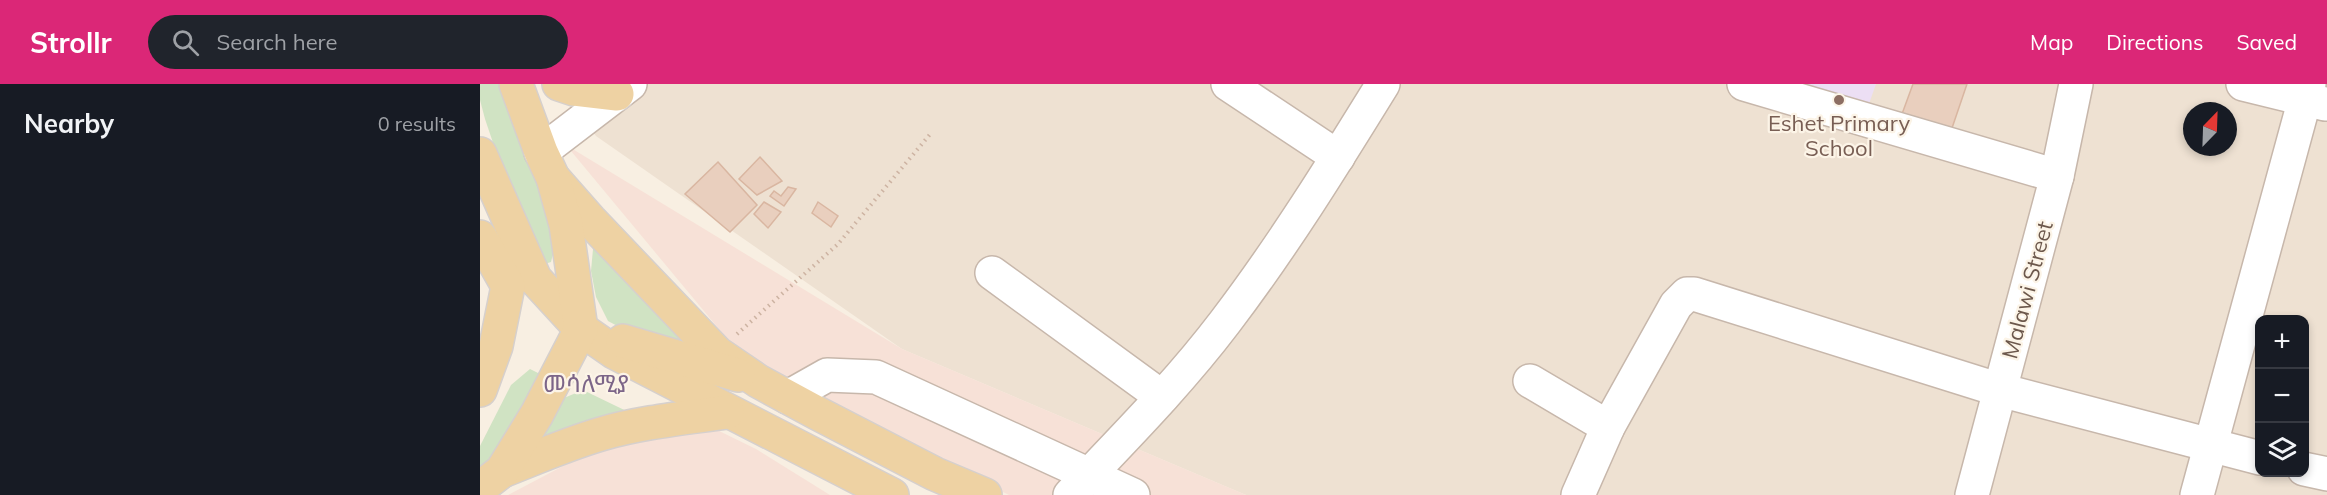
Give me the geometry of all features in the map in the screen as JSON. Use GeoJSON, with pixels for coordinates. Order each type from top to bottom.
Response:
{"type":"FeatureCollection","features":[{"type":"Feature","properties":{"kind":"main road"},"geometry":{"type":"LineString","coordinates":[[491,480],[537,414],[581,329],[566,225],[547,165],[516,84]]}},
{"type":"Feature","properties":{"kind":"main road"},"geometry":{"type":"LineString","coordinates":[[559,84],[574,89],[623,89]]}},
{"type":"Feature","properties":{"kind":"main road"},"geometry":{"type":"LineString","coordinates":[[480,154],[535,279],[581,329],[614,352],[892,495]]}},
{"type":"Feature","properties":{"kind":"main road"},"geometry":{"type":"LineString","coordinates":[[547,165],[590,220],[717,353],[758,381],[788,397],[935,474],[985,495]]}},
{"type":"Feature","properties":{"kind":"main road"},"geometry":{"type":"LineString","coordinates":[[480,237],[508,286],[496,346],[480,390]]}},
{"type":"Feature","properties":{"kind":"main road"},"geometry":{"type":"LineString","coordinates":[[581,329],[758,381]]}},
{"type":"Feature","properties":{"kind":"main road"},"geometry":{"type":"LineString","coordinates":[[491,480],[569,444],[603,434],[646,424],[727,412]]}},
{"type":"Feature","properties":{"kind":"street"},"geometry":{"type":"LineString","coordinates":[[1228,84],[1338,157]]}},
{"type":"Feature","properties":{"kind":"street"},"geometry":{"type":"LineString","coordinates":[[1079,486],[1162,397],[1225,323],[1289,232],[1383,84]]}},
{"type":"Feature","properties":{"kind":"street"},"geometry":{"type":"LineString","coordinates":[[1744,84],[2057,176]]}},
{"type":"Feature","properties":{"kind":"street","name":"Malawi Street"},"geometry":{"type":"LineString","coordinates":[[1972,495],[2057,176],[2076,84]]}},
{"type":"Feature","properties":{"kind":"street"},"geometry":{"type":"LineString","coordinates":[[2197,495],[2314,96],[2243,84]]}},
{"type":"Feature","properties":{"kind":"street"},"geometry":{"type":"LineString","coordinates":[[547,165],[623,89]]}},
{"type":"Feature","properties":{"kind":"street"},"geometry":{"type":"LineString","coordinates":[[992,273],[1162,397]]}},
{"type":"Feature","properties":{"kind":"street"},"geometry":{"type":"LineString","coordinates":[[1578,495],[1608,427],[1676,305],[1687,294],[1694,294],[2001,390],[2255,457]]}},
{"type":"Feature","properties":{"kind":"street"},"geometry":{"type":"LineString","coordinates":[[788,397],[827,375],[876,377],[1079,486],[1133,495]]}},
{"type":"Feature","properties":{"kind":"street"},"geometry":{"type":"LineString","coordinates":[[1530,381],[1608,427]]}},
{"type":"Feature","properties":{"kind":"street"},"geometry":{"type":"LineString","coordinates":[[2309,469],[2327,474]]}},
{"type":"Feature","properties":{"kind":"path"},"geometry":{"type":"LineString","coordinates":[[717,353],[838,244],[932,132]]}},
{"type":"Feature","properties":{"kind":"shaded area"},"geometry":{"type":"Polygon","coordinates":[[[557,84],[2327,84],[2327,495],[1246,495],[902,349],[596,136],[557,84]]]}},
{"type":"Feature","properties":{"kind":"shaded area","name":"Eshet Primary School"},"geometry":{"type":"Polygon","coordinates":[[[1750,84],[1876,84],[1865,115],[1750,84]]]}},
{"type":"Feature","properties":{"kind":"shaded area"},"geometry":{"type":"Polygon","coordinates":[[[566,145],[902,349],[1246,495],[1009,495],[743,358],[566,145]]]}},
{"type":"Feature","properties":{"kind":"shaded area"},"geometry":{"type":"Polygon","coordinates":[[[707,425],[756,449],[830,495],[508,495],[582,456],[707,425]]]}},
{"type":"Feature","properties":{"kind":"green space"},"geometry":{"type":"Polygon","coordinates":[[[480,84],[500,84],[510,106],[552,229],[555,246],[551,262],[535,267],[485,119],[480,100],[480,84]]]}},
{"type":"Feature","properties":{"kind":"green space"},"geometry":{"type":"Polygon","coordinates":[[[594,238],[698,352],[640,338],[608,321],[596,297],[591,271],[594,238]]]}},
{"type":"Feature","properties":{"kind":"green space"},"geometry":{"type":"Polygon","coordinates":[[[530,369],[542,375],[480,491],[480,446],[511,385],[530,369]]]}},
{"type":"Feature","properties":{"kind":"green space"},"geometry":{"type":"Polygon","coordinates":[[[583,390],[647,421],[536,448],[550,418],[564,398],[583,390]]]}},
{"type":"Feature","properties":{"kind":"building"},"geometry":{"type":"Polygon","coordinates":[[[1913,84],[1967,84],[1952,128],[1902,114],[1913,84]]]}},
{"type":"Feature","properties":{"kind":"building"},"geometry":{"type":"Polygon","coordinates":[[[760,157],[782,181],[757,195],[739,179],[760,157]]]}},
{"type":"Feature","properties":{"kind":"building"},"geometry":{"type":"Polygon","coordinates":[[[718,162],[757,205],[730,232],[685,194],[718,162]]]}},
{"type":"Feature","properties":{"kind":"building"},"geometry":{"type":"Polygon","coordinates":[[[788,187],[796,189],[784,206],[770,196],[774,191],[781,196],[788,187]]]}},
{"type":"Feature","properties":{"kind":"building"},"geometry":{"type":"Polygon","coordinates":[[[764,202],[781,212],[768,228],[754,214],[764,202]]]}},
{"type":"Feature","properties":{"kind":"building"},"geometry":{"type":"Polygon","coordinates":[[[818,202],[838,216],[831,227],[812,213],[818,202]]]}},
{"type":"Feature","properties":{"kind":"place","name":"Eshet Primary School"},"geometry":{"type":"Point","coordinates":[1839,100]}},
{"type":"Feature","properties":{"kind":"district","name":"መሳለሚያ"},"geometry":{"type":"Point","coordinates":[586,383]}}]}
